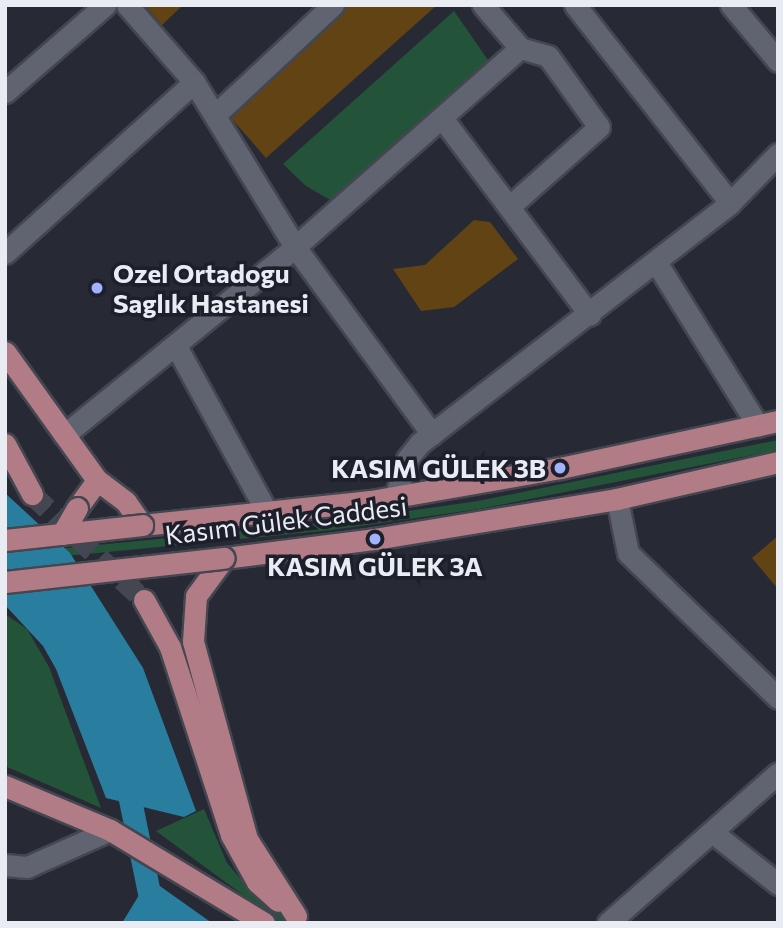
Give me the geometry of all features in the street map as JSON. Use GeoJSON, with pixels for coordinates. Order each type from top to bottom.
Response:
{"type":"FeatureCollection","features":[{"type":"Feature","properties":{"kind":"main road"},"geometry":{"type":"LineString","coordinates":[[5,352],[97,480],[126,502],[142,525]]}},
{"type":"Feature","properties":{"kind":"main road","name":"Kasım Gülek Caddesi"},"geometry":{"type":"LineString","coordinates":[[5,540],[395,497],[768,424]]}},
{"type":"Feature","properties":{"kind":"main road"},"geometry":{"type":"LineString","coordinates":[[5,444],[32,494],[5,469]]}},
{"type":"Feature","properties":{"kind":"main road","name":"Kasım Gülek Caddesi"},"geometry":{"type":"LineString","coordinates":[[5,582],[376,539],[617,499],[778,462]]}},
{"type":"Feature","properties":{"kind":"main road"},"geometry":{"type":"LineString","coordinates":[[62,534],[97,480]]}},
{"type":"Feature","properties":{"kind":"main road"},"geometry":{"type":"LineString","coordinates":[[224,558],[196,596],[192,641],[247,839],[300,920]]}},
{"type":"Feature","properties":{"kind":"main road"},"geometry":{"type":"LineString","coordinates":[[144,600],[170,647],[231,835],[257,882],[300,920]]}},
{"type":"Feature","properties":{"kind":"main road"},"geometry":{"type":"LineString","coordinates":[[5,786],[110,830],[264,923]]}},
{"type":"Feature","properties":{"kind":"street"},"geometry":{"type":"LineString","coordinates":[[5,92],[105,5]]}},
{"type":"Feature","properties":{"kind":"street"},"geometry":{"type":"LineString","coordinates":[[127,5],[194,82],[295,247],[432,434]]}},
{"type":"Feature","properties":{"kind":"street"},"geometry":{"type":"LineString","coordinates":[[216,114],[333,5]]}},
{"type":"Feature","properties":{"kind":"street"},"geometry":{"type":"LineString","coordinates":[[575,5],[730,203]]}},
{"type":"Feature","properties":{"kind":"street"},"geometry":{"type":"LineString","coordinates":[[731,5],[778,61]]}},
{"type":"Feature","properties":{"kind":"street"},"geometry":{"type":"LineString","coordinates":[[496,10],[520,48],[548,56],[599,127],[509,207]]}},
{"type":"Feature","properties":{"kind":"street"},"geometry":{"type":"LineString","coordinates":[[64,435],[295,247],[520,48]]}},
{"type":"Feature","properties":{"kind":"street"},"geometry":{"type":"LineString","coordinates":[[5,253],[194,82]]}},
{"type":"Feature","properties":{"kind":"street"},"geometry":{"type":"LineString","coordinates":[[442,118],[590,315]]}},
{"type":"Feature","properties":{"kind":"street"},"geometry":{"type":"LineString","coordinates":[[395,497],[407,460],[432,434],[590,315],[774,165]]}},
{"type":"Feature","properties":{"kind":"street"},"geometry":{"type":"LineString","coordinates":[[656,262],[768,424]]}},
{"type":"Feature","properties":{"kind":"street"},"geometry":{"type":"LineString","coordinates":[[176,346],[267,512]]}},
{"type":"Feature","properties":{"kind":"street"},"geometry":{"type":"LineString","coordinates":[[617,499],[628,553],[778,698]]}},
{"type":"Feature","properties":{"kind":"street"},"geometry":{"type":"LineString","coordinates":[[608,923],[778,773]]}},
{"type":"Feature","properties":{"kind":"street"},"geometry":{"type":"LineString","coordinates":[[5,865],[27,867],[110,830]]}},
{"type":"Feature","properties":{"kind":"street"},"geometry":{"type":"LineString","coordinates":[[712,832],[778,884]]}},
{"type":"Feature","properties":{"kind":"green space"},"geometry":{"type":"Polygon","coordinates":[[[454,11],[490,63],[334,202],[306,186],[283,164],[454,11]]]}},
{"type":"Feature","properties":{"kind":"green space"},"geometry":{"type":"Polygon","coordinates":[[[778,440],[778,450],[479,509],[332,530],[5,562],[5,554],[332,522],[478,501],[778,440]]]}},
{"type":"Feature","properties":{"kind":"green space"},"geometry":{"type":"Polygon","coordinates":[[[5,614],[27,629],[49,667],[101,808],[5,766],[5,614]]]}},
{"type":"Feature","properties":{"kind":"green space"},"geometry":{"type":"Polygon","coordinates":[[[204,809],[227,863],[253,893],[294,923],[281,923],[156,831],[204,809]]]}},
{"type":"Feature","properties":{"kind":"water"},"geometry":{"type":"Polygon","coordinates":[[[5,493],[70,553],[143,668],[196,811],[184,817],[106,798],[56,669],[43,646],[5,605],[5,493]]]}},
{"type":"Feature","properties":{"kind":"water"},"geometry":{"type":"Polygon","coordinates":[[[157,884],[212,923],[122,923],[144,887],[157,884]]]}},
{"type":"Feature","properties":{"kind":"building"},"geometry":{"type":"Polygon","coordinates":[[[145,5],[183,5],[162,25],[145,5]]]}},
{"type":"Feature","properties":{"kind":"building"},"geometry":{"type":"Polygon","coordinates":[[[346,5],[437,5],[266,158],[231,118],[320,36],[346,5]]]}},
{"type":"Feature","properties":{"kind":"building"},"geometry":{"type":"Polygon","coordinates":[[[474,220],[490,222],[518,259],[454,307],[421,311],[393,269],[425,265],[474,220]]]}},
{"type":"Feature","properties":{"kind":"building"},"geometry":{"type":"Polygon","coordinates":[[[778,536],[778,589],[752,558],[778,536]]]}},
{"type":"Feature","properties":{"kind":"waterway"},"geometry":{"type":"LineString","coordinates":[[125,775],[155,923]]}},
{"type":"Feature","properties":{"kind":"tunnel"},"geometry":{"type":"LineString","coordinates":[[32,494],[144,600]]}},
{"type":"Feature","properties":{"kind":"place","name":"Ozel Ortadogu Saglık Hastanesi"},"geometry":{"type":"Point","coordinates":[97,288]}},
{"type":"Feature","properties":{"kind":"place","name":"KASIM GÜLEK 3B"},"geometry":{"type":"Point","coordinates":[560,468]}},
{"type":"Feature","properties":{"kind":"place","name":"KASIM GÜLEK 3A"},"geometry":{"type":"Point","coordinates":[375,539]}}]}
